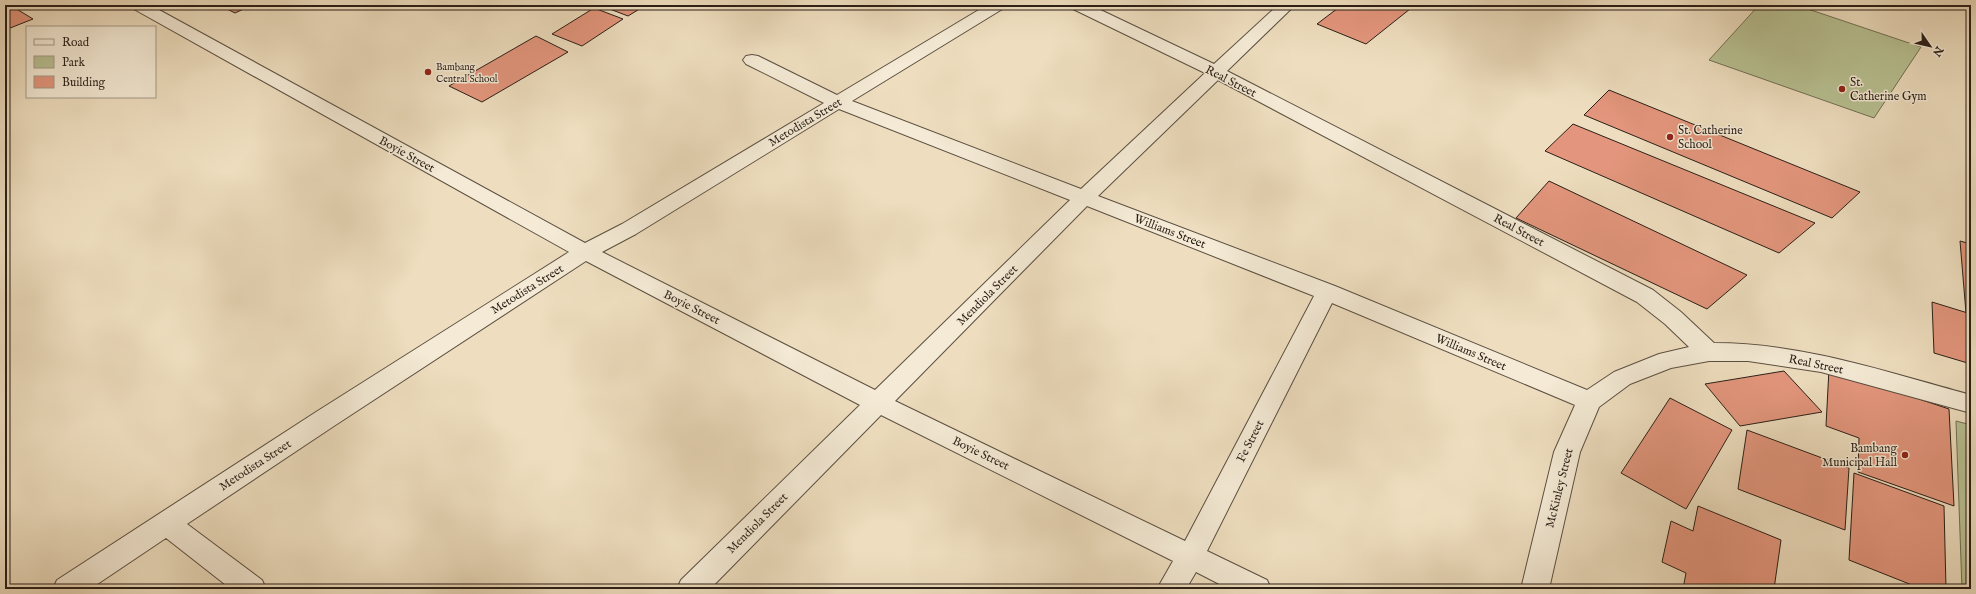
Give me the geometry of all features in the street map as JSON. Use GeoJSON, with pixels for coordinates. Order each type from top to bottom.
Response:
{"type":"FeatureCollection","features":[{"type":"Feature","properties":{"kind":"street","name":"Boyie Street"},"geometry":{"type":"LineString","coordinates":[[138,5],[585,252],[878,403],[1257,589]]}},
{"type":"Feature","properties":{"kind":"street","name":"Metodista Street"},"geometry":{"type":"LineString","coordinates":[[67,589],[166,523],[585,252],[629,229],[998,5]]}},
{"type":"Feature","properties":{"kind":"street","name":"Real Street"},"geometry":{"type":"LineString","coordinates":[[1077,5],[1216,72],[1645,296],[1673,318],[1709,352],[1748,352],[1821,363],[1971,404]]}},
{"type":"Feature","properties":{"kind":"street","name":"Mendiola Street"},"geometry":{"type":"LineString","coordinates":[[691,589],[1083,198],[1287,5]]}},
{"type":"Feature","properties":{"kind":"street","name":"Williams Street"},"geometry":{"type":"LineString","coordinates":[[752,60],[837,102],[1327,292],[1589,401]]}},
{"type":"Feature","properties":{"kind":"street","name":"Fe Street"},"geometry":{"type":"LineString","coordinates":[[1171,589],[1191,556],[1327,292]]}},
{"type":"Feature","properties":{"kind":"street"},"geometry":{"type":"LineString","coordinates":[[1589,401],[1622,378],[1667,360],[1709,352]]}},
{"type":"Feature","properties":{"kind":"street","name":"McKinley Street"},"geometry":{"type":"LineString","coordinates":[[1535,589],[1567,452],[1589,401]]}},
{"type":"Feature","properties":{"kind":"street"},"geometry":{"type":"LineString","coordinates":[[166,523],[252,589]]}},
{"type":"Feature","properties":{"kind":"green space","name":"St. Catherine Gym"},"geometry":{"type":"Polygon","coordinates":[[[1759,5],[1796,5],[1921,47],[1874,118],[1709,60],[1759,5]]]}},
{"type":"Feature","properties":{"kind":"green space"},"geometry":{"type":"Polygon","coordinates":[[[1956,421],[1971,425],[1971,589],[1962,589],[1956,421]]]}},
{"type":"Feature","properties":{"kind":"building"},"geometry":{"type":"Polygon","coordinates":[[[219,5],[252,5],[235,13],[219,5]]]}},
{"type":"Feature","properties":{"kind":"building"},"geometry":{"type":"Polygon","coordinates":[[[646,5],[628,16],[602,6],[646,5]]]}},
{"type":"Feature","properties":{"kind":"building"},"geometry":{"type":"Polygon","coordinates":[[[1342,5],[1415,5],[1366,44],[1317,24],[1342,5]]]}},
{"type":"Feature","properties":{"kind":"building"},"geometry":{"type":"Polygon","coordinates":[[[15,8],[33,19],[5,30],[5,12],[15,8]]]}},
{"type":"Feature","properties":{"kind":"building"},"geometry":{"type":"Polygon","coordinates":[[[594,8],[623,19],[582,46],[552,34],[594,8]]]}},
{"type":"Feature","properties":{"kind":"building"},"geometry":{"type":"Polygon","coordinates":[[[536,36],[568,52],[482,102],[449,86],[536,36]]]}},
{"type":"Feature","properties":{"kind":"building"},"geometry":{"type":"Polygon","coordinates":[[[1609,90],[1860,192],[1832,218],[1584,115],[1609,90]]]}},
{"type":"Feature","properties":{"kind":"building"},"geometry":{"type":"Polygon","coordinates":[[[1573,124],[1815,223],[1779,253],[1545,151],[1573,124]]]}},
{"type":"Feature","properties":{"kind":"building"},"geometry":{"type":"Polygon","coordinates":[[[1549,181],[1747,275],[1707,309],[1516,218],[1549,181]]]}},
{"type":"Feature","properties":{"kind":"building"},"geometry":{"type":"Polygon","coordinates":[[[1960,241],[1971,244],[1971,314],[1966,313],[1960,241]]]}},
{"type":"Feature","properties":{"kind":"building"},"geometry":{"type":"Polygon","coordinates":[[[1932,302],[1971,314],[1971,364],[1934,353],[1932,302]]]}},
{"type":"Feature","properties":{"kind":"building","name":"Bambang Municipal Hall"},"geometry":{"type":"Polygon","coordinates":[[[1829,369],[1949,409],[1954,506],[1858,472],[1859,438],[1826,426],[1829,369]]]}},
{"type":"Feature","properties":{"kind":"building"},"geometry":{"type":"Polygon","coordinates":[[[1784,371],[1822,412],[1740,426],[1705,384],[1784,371]]]}},
{"type":"Feature","properties":{"kind":"building"},"geometry":{"type":"Polygon","coordinates":[[[1670,398],[1732,430],[1686,509],[1621,473],[1670,398]]]}},
{"type":"Feature","properties":{"kind":"building"},"geometry":{"type":"Polygon","coordinates":[[[1747,430],[1849,468],[1845,530],[1738,489],[1747,430]]]}},
{"type":"Feature","properties":{"kind":"building"},"geometry":{"type":"Polygon","coordinates":[[[1854,473],[1944,506],[1946,589],[1922,589],[1849,560],[1854,473]]]}},
{"type":"Feature","properties":{"kind":"building"},"geometry":{"type":"Polygon","coordinates":[[[1698,506],[1781,540],[1774,589],[1683,589],[1686,573],[1662,562],[1671,521],[1693,531],[1698,506]]]}},
{"type":"Feature","properties":{"kind":"place","name":"Bambang Central School"},"geometry":{"type":"Point","coordinates":[428,72]}},
{"type":"Feature","properties":{"kind":"place","name":"St. Catherine Gym"},"geometry":{"type":"Point","coordinates":[1842,89]}},
{"type":"Feature","properties":{"kind":"place","name":"St. Catherine School"},"geometry":{"type":"Point","coordinates":[1670,137]}},
{"type":"Feature","properties":{"kind":"place","name":"Bambang Municipal Hall"},"geometry":{"type":"Point","coordinates":[1905,455]}}]}
